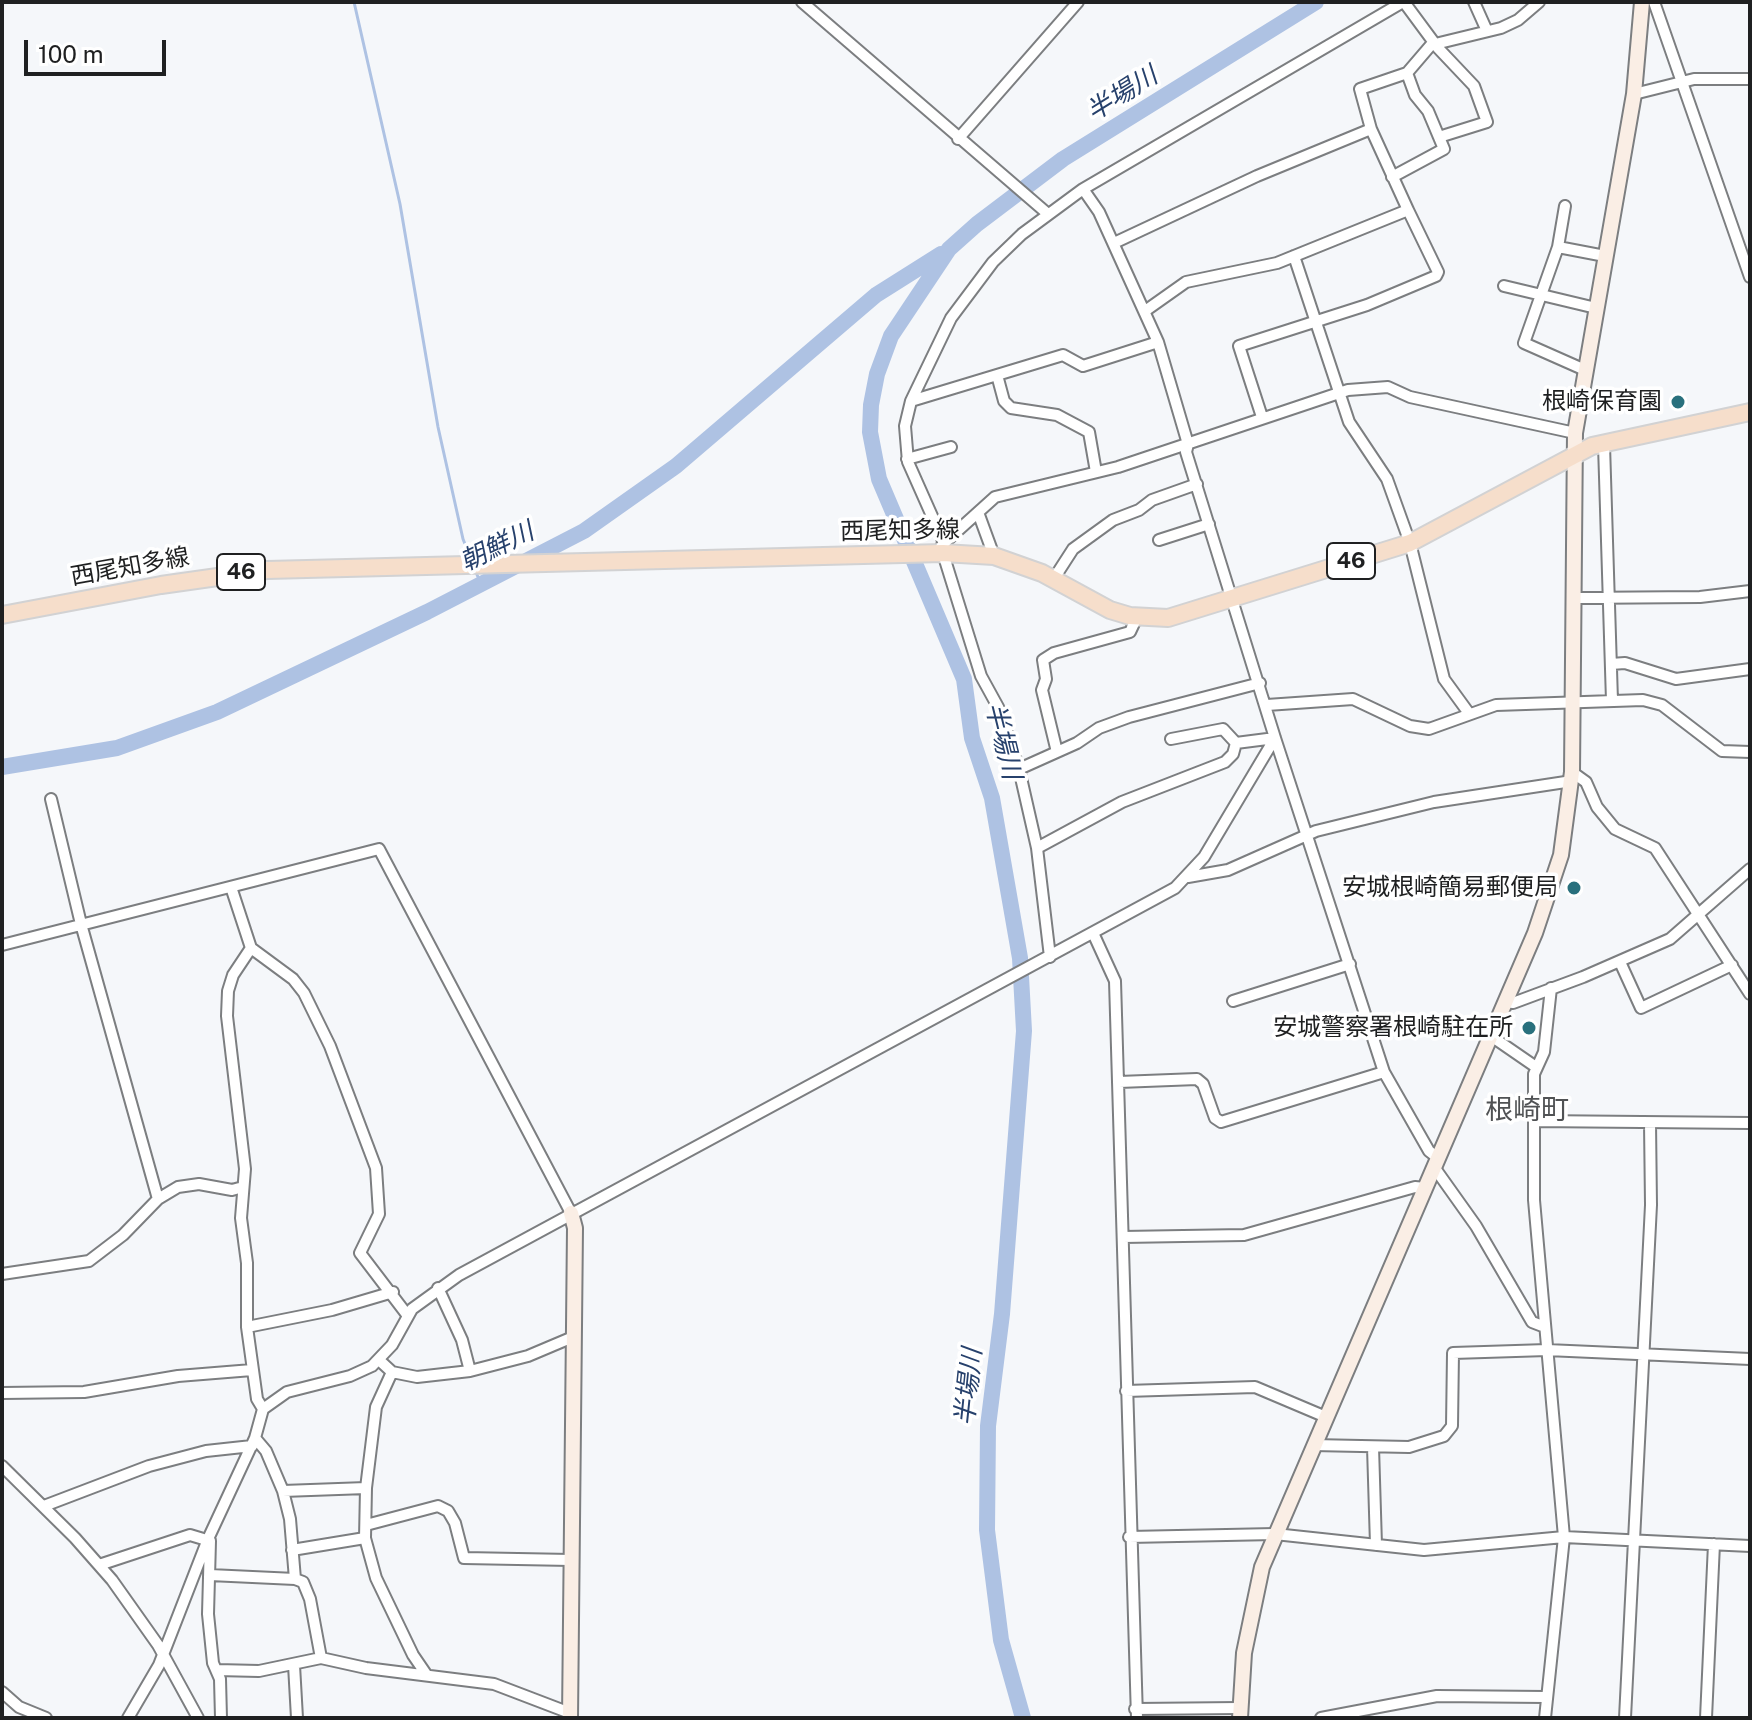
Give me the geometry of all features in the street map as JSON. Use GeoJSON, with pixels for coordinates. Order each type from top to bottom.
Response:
{"type":"FeatureCollection","features":[{"type":"Feature","properties":{"kind":"main road","name":"西尾知多線"},"geometry":{"type":"LineString","coordinates":[[2,615],[232,573],[883,555],[938,550],[994,556],[1053,580],[1110,610],[1137,617],[1168,618],[1410,543],[1574,455],[1604,445],[1750,412]]}},
{"type":"Feature","properties":{"kind":"street"},"geometry":{"type":"LineString","coordinates":[[802,2],[1045,213]]}},
{"type":"Feature","properties":{"kind":"street"},"geometry":{"type":"LineString","coordinates":[[958,139],[1078,2]]}},
{"type":"Feature","properties":{"kind":"street"},"geometry":{"type":"LineString","coordinates":[[1046,959],[1037,848],[1019,769],[998,707],[981,676],[907,459],[905,426],[911,401],[936,345],[966,297],[1007,247],[1045,213],[1404,2],[1474,86],[1487,122],[1439,137]]}},
{"type":"Feature","properties":{"kind":"street"},"geometry":{"type":"LineString","coordinates":[[1474,2],[1487,31]]}},
{"type":"Feature","properties":{"kind":"street"},"geometry":{"type":"LineString","coordinates":[[1262,417],[1239,346],[1316,322],[1436,276],[1438,272],[1371,129],[1360,89],[1407,73],[1428,48],[1436,44],[1518,20],[1539,2]]}},
{"type":"Feature","properties":{"kind":"street"},"geometry":{"type":"LineString","coordinates":[[1093,933],[1115,976],[1136,1714],[1240,1713],[1251,1610],[1275,1534],[1506,1002],[1535,933],[1559,863],[1572,777],[1575,433],[1634,94],[1642,2]]}},
{"type":"Feature","properties":{"kind":"street"},"geometry":{"type":"LineString","coordinates":[[1654,2],[1750,277]]}},
{"type":"Feature","properties":{"kind":"street"},"geometry":{"type":"LineString","coordinates":[[1392,177],[1444,149],[1428,111],[1415,95],[1407,73]]}},
{"type":"Feature","properties":{"kind":"street"},"geometry":{"type":"LineString","coordinates":[[1634,94],[1683,82],[1750,79]]}},
{"type":"Feature","properties":{"kind":"street"},"geometry":{"type":"LineString","coordinates":[[1114,243],[1257,176],[1371,129]]}},
{"type":"Feature","properties":{"kind":"street"},"geometry":{"type":"LineString","coordinates":[[1083,189],[1114,243],[1158,342],[1188,444],[1186,452],[1384,1072],[1532,1322],[1545,1327]]}},
{"type":"Feature","properties":{"kind":"street"},"geometry":{"type":"LineString","coordinates":[[1565,206],[1558,247],[1524,343],[1585,370]]}},
{"type":"Feature","properties":{"kind":"street"},"geometry":{"type":"LineString","coordinates":[[1145,311],[1186,282],[1268,266],[1408,210]]}},
{"type":"Feature","properties":{"kind":"street"},"geometry":{"type":"LineString","coordinates":[[1558,247],[1605,256]]}},
{"type":"Feature","properties":{"kind":"street"},"geometry":{"type":"LineString","coordinates":[[1294,256],[1349,422],[1387,479],[1410,543],[1444,679],[1468,712]]}},
{"type":"Feature","properties":{"kind":"street"},"geometry":{"type":"LineString","coordinates":[[1504,286],[1542,292],[1596,308]]}},
{"type":"Feature","properties":{"kind":"street"},"geometry":{"type":"LineString","coordinates":[[911,401],[1063,355],[1083,366],[1158,342]]}},
{"type":"Feature","properties":{"kind":"street"},"geometry":{"type":"LineString","coordinates":[[997,375],[1004,401],[1011,408],[1057,415],[1089,432],[1096,472]]}},
{"type":"Feature","properties":{"kind":"street"},"geometry":{"type":"LineString","coordinates":[[938,550],[995,497],[1096,472],[1188,444],[1339,392],[1388,387],[1410,397],[1575,433]]}},
{"type":"Feature","properties":{"kind":"street"},"geometry":{"type":"LineString","coordinates":[[1604,445],[1612,701]]}},
{"type":"Feature","properties":{"kind":"street"},"geometry":{"type":"LineString","coordinates":[[907,459],[951,447]]}},
{"type":"Feature","properties":{"kind":"street"},"geometry":{"type":"LineString","coordinates":[[1053,580],[1073,549],[1113,520],[1144,508],[1152,500],[1197,484]]}},
{"type":"Feature","properties":{"kind":"street"},"geometry":{"type":"LineString","coordinates":[[979,515],[994,556]]}},
{"type":"Feature","properties":{"kind":"street"},"geometry":{"type":"LineString","coordinates":[[1159,540],[1209,524]]}},
{"type":"Feature","properties":{"kind":"street"},"geometry":{"type":"LineString","coordinates":[[1573,598],[1700,597],[1750,591]]}},
{"type":"Feature","properties":{"kind":"street"},"geometry":{"type":"LineString","coordinates":[[1057,752],[1042,690],[1046,679],[1043,660],[1054,653],[1130,632],[1137,617]]}},
{"type":"Feature","properties":{"kind":"street"},"geometry":{"type":"LineString","coordinates":[[1611,664],[1625,663],[1676,679],[1750,669]]}},
{"type":"Feature","properties":{"kind":"street"},"geometry":{"type":"LineString","coordinates":[[1019,769],[1099,728],[1129,717],[1260,683]]}},
{"type":"Feature","properties":{"kind":"street"},"geometry":{"type":"LineString","coordinates":[[1267,705],[1353,699],[1410,726],[1429,729],[1468,712],[1520,702],[1654,701],[1722,751],[1750,752]]}},
{"type":"Feature","properties":{"kind":"street"},"geometry":{"type":"LineString","coordinates":[[1171,739],[1223,729],[1236,743]]}},
{"type":"Feature","properties":{"kind":"street"},"geometry":{"type":"LineString","coordinates":[[1236,743],[1275,738]]}},
{"type":"Feature","properties":{"kind":"street"},"geometry":{"type":"LineString","coordinates":[[128,1718],[163,1655],[208,1539],[254,1442],[263,1409],[287,1392],[350,1376],[379,1360],[408,1316],[438,1288],[571,1213],[1164,894],[1188,877],[1204,857],[1275,738]]}},
{"type":"Feature","properties":{"kind":"street"},"geometry":{"type":"LineString","coordinates":[[1037,848],[1122,802],[1225,762],[1233,754],[1236,743]]}},
{"type":"Feature","properties":{"kind":"street"},"geometry":{"type":"LineString","coordinates":[[1188,877],[1228,870],[1308,836],[1434,802],[1572,777],[1586,782],[1597,807],[1615,829],[1655,848],[1750,994]]}},
{"type":"Feature","properties":{"kind":"street"},"geometry":{"type":"LineString","coordinates":[[51,799],[81,924],[158,1199]]}},
{"type":"Feature","properties":{"kind":"street"},"geometry":{"type":"LineString","coordinates":[[2,945],[379,849],[571,1213],[575,1228],[570,1715],[494,1684],[366,1668],[321,1658],[259,1671],[217,1670]]}},
{"type":"Feature","properties":{"kind":"street"},"geometry":{"type":"LineString","coordinates":[[1506,1002],[1620,962],[1670,939],[1700,916],[1750,869]]}},
{"type":"Feature","properties":{"kind":"street"},"geometry":{"type":"LineString","coordinates":[[231,887],[251,948],[293,979],[330,1046],[376,1168],[379,1214],[360,1253],[393,1292],[408,1316]]}},
{"type":"Feature","properties":{"kind":"street"},"geometry":{"type":"LineString","coordinates":[[251,948],[228,991],[229,1047],[245,1169],[241,1218],[247,1263],[247,1327],[257,1399],[263,1409]]}},
{"type":"Feature","properties":{"kind":"street"},"geometry":{"type":"LineString","coordinates":[[1620,962],[1641,1008],[1732,965]]}},
{"type":"Feature","properties":{"kind":"street"},"geometry":{"type":"LineString","coordinates":[[1233,1001],[1350,964]]}},
{"type":"Feature","properties":{"kind":"street"},"geometry":{"type":"LineString","coordinates":[[1545,1718],[1564,1537],[1534,1200],[1536,1067],[1544,1052],[1551,988]]}},
{"type":"Feature","properties":{"kind":"street"},"geometry":{"type":"LineString","coordinates":[[1491,1036],[1536,1067]]}},
{"type":"Feature","properties":{"kind":"street"},"geometry":{"type":"LineString","coordinates":[[1119,1082],[1197,1079],[1203,1084],[1215,1118],[1221,1122],[1384,1072]]}},
{"type":"Feature","properties":{"kind":"street"},"geometry":{"type":"LineString","coordinates":[[1534,1121],[1750,1123]]}},
{"type":"Feature","properties":{"kind":"street"},"geometry":{"type":"LineString","coordinates":[[1625,1718],[1651,1205],[1650,1123]]}},
{"type":"Feature","properties":{"kind":"street"},"geometry":{"type":"LineString","coordinates":[[2,1274],[89,1261],[123,1235],[158,1199],[178,1187],[199,1184],[232,1190],[243,1187]]}},
{"type":"Feature","properties":{"kind":"street"},"geometry":{"type":"LineString","coordinates":[[1123,1237],[1244,1235],[1415,1187],[1425,1188]]}},
{"type":"Feature","properties":{"kind":"street"},"geometry":{"type":"LineString","coordinates":[[438,1288],[462,1340],[470,1371]]}},
{"type":"Feature","properties":{"kind":"street"},"geometry":{"type":"LineString","coordinates":[[247,1327],[332,1310],[393,1292]]}},
{"type":"Feature","properties":{"kind":"street"},"geometry":{"type":"LineString","coordinates":[[379,1360],[392,1372],[417,1377],[470,1371],[528,1356],[573,1337]]}},
{"type":"Feature","properties":{"kind":"street"},"geometry":{"type":"LineString","coordinates":[[1313,1445],[1409,1447],[1448,1433],[1452,1426],[1453,1353],[1547,1350],[1750,1359]]}},
{"type":"Feature","properties":{"kind":"street"},"geometry":{"type":"LineString","coordinates":[[2,1393],[84,1392],[178,1376],[252,1370]]}},
{"type":"Feature","properties":{"kind":"street"},"geometry":{"type":"LineString","coordinates":[[392,1372],[376,1407],[366,1488],[365,1538],[382,1591],[426,1674]]}},
{"type":"Feature","properties":{"kind":"street"},"geometry":{"type":"LineString","coordinates":[[1126,1391],[1255,1387],[1326,1417]]}},
{"type":"Feature","properties":{"kind":"street"},"geometry":{"type":"LineString","coordinates":[[44,1506],[149,1466],[254,1442],[264,1447],[283,1491],[290,1519],[295,1579]]}},
{"type":"Feature","properties":{"kind":"street"},"geometry":{"type":"LineString","coordinates":[[1373,1447],[1376,1545]]}},
{"type":"Feature","properties":{"kind":"street"},"geometry":{"type":"LineString","coordinates":[[2,1466],[99,1565],[163,1655],[198,1718]]}},
{"type":"Feature","properties":{"kind":"street"},"geometry":{"type":"LineString","coordinates":[[283,1491],[366,1488]]}},
{"type":"Feature","properties":{"kind":"street"},"geometry":{"type":"LineString","coordinates":[[366,1525],[438,1506],[448,1511],[455,1523],[464,1558],[571,1560]]}},
{"type":"Feature","properties":{"kind":"street"},"geometry":{"type":"LineString","coordinates":[[1129,1537],[1275,1534],[1432,1550],[1564,1537],[1750,1546]]}},
{"type":"Feature","properties":{"kind":"street"},"geometry":{"type":"LineString","coordinates":[[99,1565],[190,1535],[208,1539]]}},
{"type":"Feature","properties":{"kind":"street"},"geometry":{"type":"LineString","coordinates":[[292,1550],[365,1538]]}},
{"type":"Feature","properties":{"kind":"street"},"geometry":{"type":"LineString","coordinates":[[208,1539],[211,1545],[208,1614],[221,1718]]}},
{"type":"Feature","properties":{"kind":"street"},"geometry":{"type":"LineString","coordinates":[[1706,1718],[1714,1544]]}},
{"type":"Feature","properties":{"kind":"street"},"geometry":{"type":"LineString","coordinates":[[210,1575],[303,1582],[310,1599],[321,1658]]}},
{"type":"Feature","properties":{"kind":"street"},"geometry":{"type":"LineString","coordinates":[[294,1665],[297,1718]]}},
{"type":"Feature","properties":{"kind":"street"},"geometry":{"type":"LineString","coordinates":[[2,1692],[19,1707],[46,1718]]}},
{"type":"Feature","properties":{"kind":"street"},"geometry":{"type":"LineString","coordinates":[[1321,1718],[1437,1696],[1545,1697]]}},
{"type":"Feature","properties":{"kind":"waterway"},"geometry":{"type":"LineString","coordinates":[[354,2],[400,204],[438,427],[463,539],[471,559]]}},
{"type":"Feature","properties":{"kind":"waterway","name":"半場川"},"geometry":{"type":"LineString","coordinates":[[1023,1718],[1001,1640],[987,1530],[988,1426],[1002,1314],[1024,1031],[1020,958],[992,798],[972,738],[964,679],[879,479],[870,432],[871,405],[877,374],[891,336],[949,249],[1063,159],[1316,2]]}},
{"type":"Feature","properties":{"kind":"waterway","name":"朝鮮川"},"geometry":{"type":"LineString","coordinates":[[2,767],[117,748],[217,712],[427,612],[584,531],[676,466],[876,295],[941,254]]}},
{"type":"Feature","properties":{"kind":"waterway"},"geometry":{"type":"LineString","coordinates":[[475,570],[481,584]]}},
{"type":"Feature","properties":{"kind":"place","name":"根崎保育園"},"geometry":{"type":"Point","coordinates":[1678,402]}},
{"type":"Feature","properties":{"kind":"place","name":"安城根崎簡易郵便局"},"geometry":{"type":"Point","coordinates":[1574,888]}},
{"type":"Feature","properties":{"kind":"place","name":"安城警察署根崎駐在所"},"geometry":{"type":"Point","coordinates":[1529,1028]}},
{"type":"Feature","properties":{"kind":"district","name":"根崎町"},"geometry":{"type":"Point","coordinates":[1527,1110]}}]}
